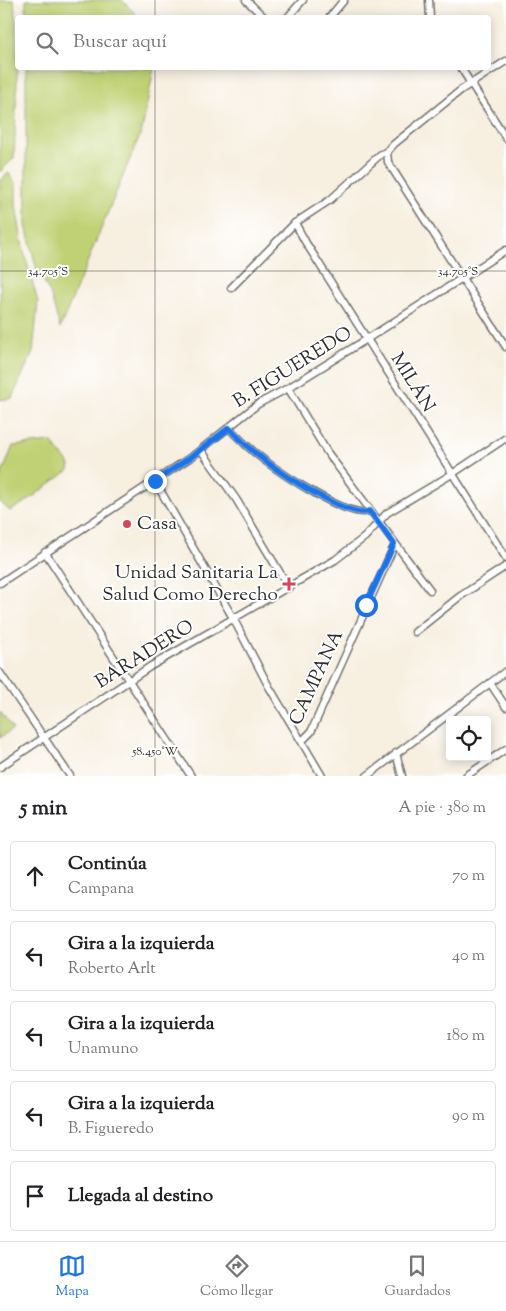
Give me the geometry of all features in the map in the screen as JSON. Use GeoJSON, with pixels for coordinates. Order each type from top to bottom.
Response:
{"type":"FeatureCollection","features":[{"type":"Feature","properties":{"kind":"street"},"geometry":{"type":"LineString","coordinates":[[246,0],[262,15]]}},
{"type":"Feature","properties":{"kind":"street"},"geometry":{"type":"LineString","coordinates":[[252,6],[257,0]]}},
{"type":"Feature","properties":{"kind":"street"},"geometry":{"type":"LineString","coordinates":[[290,15],[303,0]]}},
{"type":"Feature","properties":{"kind":"street"},"geometry":{"type":"LineString","coordinates":[[332,15],[344,0]]}},
{"type":"Feature","properties":{"kind":"street"},"geometry":{"type":"LineString","coordinates":[[429,0],[430,15]]}},
{"type":"Feature","properties":{"kind":"street"},"geometry":{"type":"LineString","coordinates":[[231,288],[295,223],[330,200],[381,154],[386,152],[471,83],[506,61]]}},
{"type":"Feature","properties":{"kind":"street"},"geometry":{"type":"LineString","coordinates":[[462,70],[506,138]]}},
{"type":"Feature","properties":{"kind":"street"},"geometry":{"type":"LineString","coordinates":[[386,152],[388,162],[506,347]]}},
{"type":"Feature","properties":{"kind":"street","name":"MILÁN"},"geometry":{"type":"LineString","coordinates":[[295,223],[506,558]]}},
{"type":"Feature","properties":{"kind":"street","name":"B. FIGUEREDO"},"geometry":{"type":"LineString","coordinates":[[0,583],[201,450],[258,404],[367,340],[506,250]]}},
{"type":"Feature","properties":{"kind":"street"},"geometry":{"type":"LineString","coordinates":[[288,388],[328,452],[394,544],[430,590]]}},
{"type":"Feature","properties":{"kind":"street"},"geometry":{"type":"LineString","coordinates":[[229,428],[246,446],[265,461],[309,490],[355,512],[366,513],[370,511]]}},
{"type":"Feature","properties":{"kind":"street","name":"BARADERO"},"geometry":{"type":"LineString","coordinates":[[0,767],[152,666],[335,560],[357,544],[387,512],[452,474],[506,438]]}},
{"type":"Feature","properties":{"kind":"street"},"geometry":{"type":"LineString","coordinates":[[201,450],[236,499],[289,588]]}},
{"type":"Feature","properties":{"kind":"street"},"geometry":{"type":"LineString","coordinates":[[155,481],[233,618],[268,685],[322,776]]}},
{"type":"Feature","properties":{"kind":"street","name":"CAMPANA"},"geometry":{"type":"LineString","coordinates":[[302,742],[311,732],[394,544]]}},
{"type":"Feature","properties":{"kind":"street"},"geometry":{"type":"LineString","coordinates":[[45,552],[191,776]]}},
{"type":"Feature","properties":{"kind":"street"},"geometry":{"type":"LineString","coordinates":[[415,632],[459,597],[506,566]]}},
{"type":"Feature","properties":{"kind":"street"},"geometry":{"type":"LineString","coordinates":[[367,776],[506,671]]}},
{"type":"Feature","properties":{"kind":"street"},"geometry":{"type":"LineString","coordinates":[[0,674],[70,776]]}},
{"type":"Feature","properties":{"kind":"street"},"geometry":{"type":"LineString","coordinates":[[490,683],[506,707]]}},
{"type":"Feature","properties":{"kind":"street"},"geometry":{"type":"LineString","coordinates":[[466,776],[506,749]]}},
{"type":"Feature","properties":{"kind":"street"},"geometry":{"type":"LineString","coordinates":[[396,753],[402,776]]}},
{"type":"Feature","properties":{"kind":"green space"},"geometry":{"type":"Polygon","coordinates":[[[0,0],[14,0],[15,70],[17,70],[14,158],[0,172],[0,0]]]}},
{"type":"Feature","properties":{"kind":"green space"},"geometry":{"type":"Polygon","coordinates":[[[26,0],[122,0],[137,15],[26,15],[26,0]]]}},
{"type":"Feature","properties":{"kind":"green space"},"geometry":{"type":"Polygon","coordinates":[[[26,70],[154,70],[142,130],[60,328],[50,293],[36,267],[26,225],[26,70]]]}},
{"type":"Feature","properties":{"kind":"green space"},"geometry":{"type":"Polygon","coordinates":[[[8,172],[16,184],[16,205],[23,248],[38,302],[33,352],[12,398],[0,400],[0,182],[8,172]]]}},
{"type":"Feature","properties":{"kind":"green space"},"geometry":{"type":"Polygon","coordinates":[[[51,442],[70,465],[69,470],[10,511],[0,502],[0,479],[13,446],[51,442]]]}},
{"type":"Feature","properties":{"kind":"green space"},"geometry":{"type":"Polygon","coordinates":[[[0,712],[13,729],[0,738],[0,712]]]}},
{"type":"Feature","properties":{"kind":"place","name":"Casa"},"geometry":{"type":"Point","coordinates":[127,524]}},
{"type":"Feature","properties":{"kind":"place","name":"Unidad Sanitaria La Salud Como Derecho"},"geometry":{"type":"Point","coordinates":[289,584]}},
{"type":"Feature","properties":{"kind":"route"},"geometry":{"type":"LineString","coordinates":[[155,481],[194,455],[229,428],[246,446],[265,461],[309,490],[355,512],[366,513],[370,511],[394,544],[366,605]]}}]}
